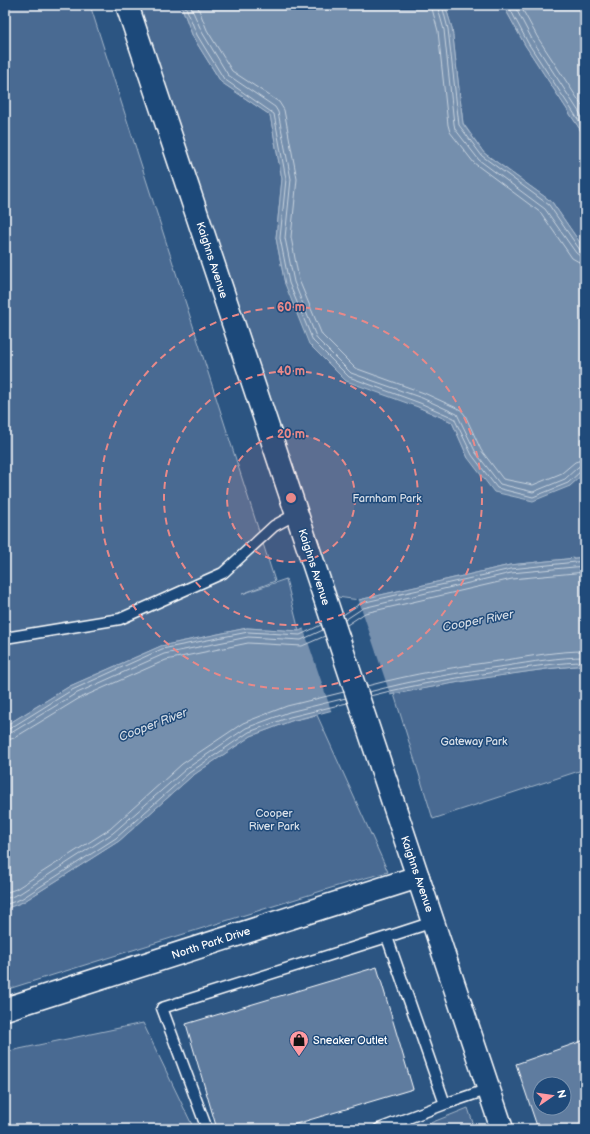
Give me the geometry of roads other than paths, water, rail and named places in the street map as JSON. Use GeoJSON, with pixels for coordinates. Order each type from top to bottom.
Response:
{"type":"FeatureCollection","features":[{"type":"Feature","properties":{"kind":"main road","name":"Kaighns Avenue"},"geometry":{"type":"LineString","coordinates":[[127,5],[502,1129]]}},
{"type":"Feature","properties":{"kind":"main road","name":"North Park Drive"},"geometry":{"type":"LineString","coordinates":[[5,1009],[418,877]]}},
{"type":"Feature","properties":{"kind":"lane"},"geometry":{"type":"LineString","coordinates":[[5,638],[120,619],[223,573],[274,526],[296,514]]}},
{"type":"Feature","properties":{"kind":"lane"},"geometry":{"type":"LineString","coordinates":[[207,1129],[162,1008],[433,922]]}},
{"type":"Feature","properties":{"kind":"lane"},"geometry":{"type":"LineString","coordinates":[[387,937],[445,1104]]}},
{"type":"Feature","properties":{"kind":"lane"},"geometry":{"type":"LineString","coordinates":[[379,1129],[489,1089]]}},
{"type":"Feature","properties":{"kind":"water"},"geometry":{"type":"Polygon","coordinates":[[[181,5],[445,5],[452,28],[463,124],[484,153],[552,202],[585,250],[585,472],[570,486],[533,501],[494,492],[468,458],[452,422],[418,407],[346,381],[309,344],[285,284],[276,238],[282,179],[270,115],[221,82],[193,37],[181,5]]]}},
{"type":"Feature","properties":{"kind":"water"},"geometry":{"type":"Polygon","coordinates":[[[503,5],[585,5],[585,137],[525,45],[503,5]]]}},
{"type":"Feature","properties":{"kind":"water","name":"Cooper River"},"geometry":{"type":"Polygon","coordinates":[[[585,557],[585,665],[471,680],[394,694],[291,721],[251,736],[192,776],[119,841],[23,902],[5,909],[5,726],[70,686],[161,646],[247,628],[299,631],[338,613],[359,600],[510,565],[585,557]]]}},
{"type":"Feature","properties":{"kind":"place","name":"Sneaker Outlet"},"geometry":{"type":"Point","coordinates":[299,1057]}},
{"type":"Feature","properties":{"kind":"park label","name":"Farnham Park"},"geometry":{"type":"Point","coordinates":[387,498]}},
{"type":"Feature","properties":{"kind":"park label","name":"Gateway Park"},"geometry":{"type":"Point","coordinates":[474,741]}},
{"type":"Feature","properties":{"kind":"park label","name":"Cooper River Park"},"geometry":{"type":"Point","coordinates":[274,819]}}]}
